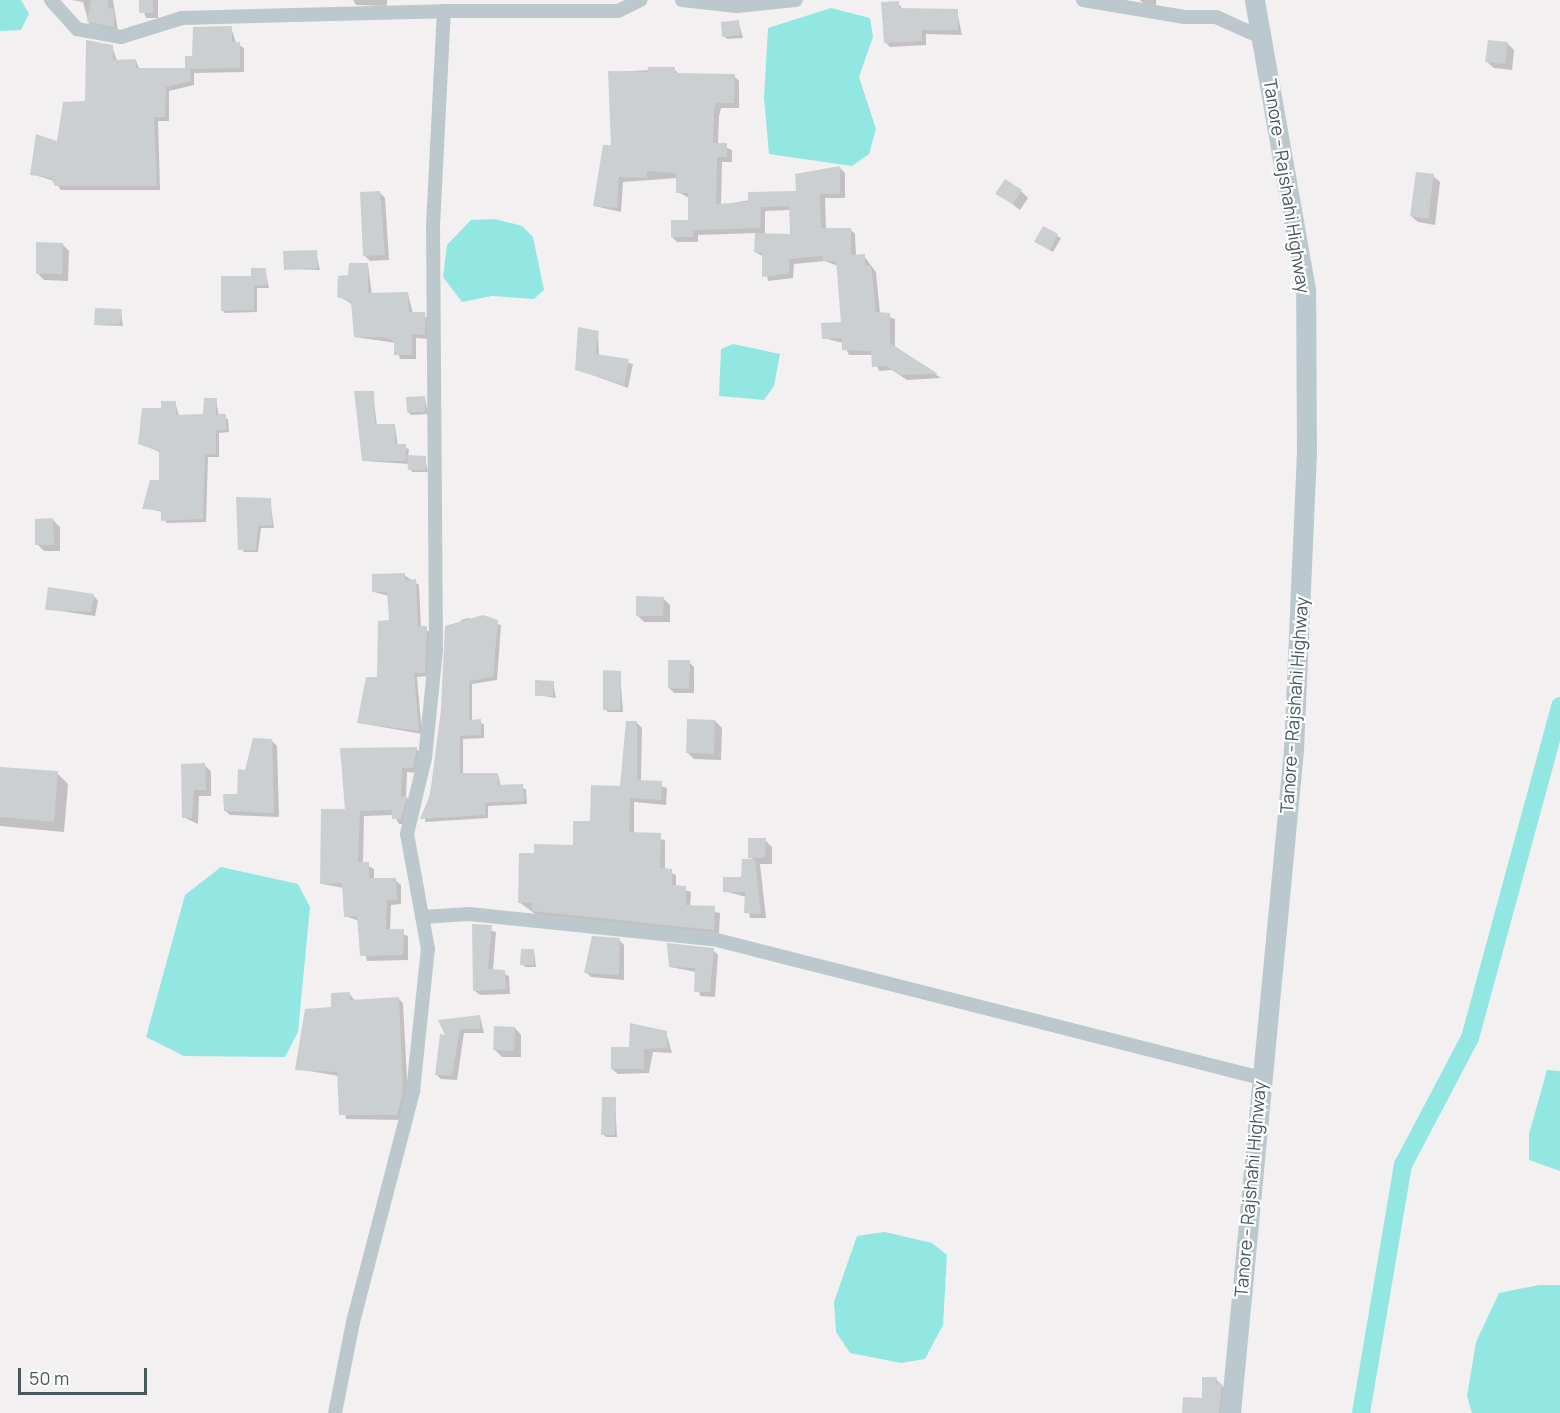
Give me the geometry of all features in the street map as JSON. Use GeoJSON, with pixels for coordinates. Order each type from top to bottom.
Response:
{"type":"FeatureCollection","features":[{"type":"Feature","properties":{"kind":"main road","name":"Tanore - Rajshahi Highway"},"geometry":{"type":"LineString","coordinates":[[1231,1413],[1293,750],[1307,455],[1306,290],[1255,0]]}},
{"type":"Feature","properties":{"kind":"street"},"geometry":{"type":"LineString","coordinates":[[51,0],[77,29],[121,37],[182,18],[444,11],[618,11],[641,0]]}},
{"type":"Feature","properties":{"kind":"street"},"geometry":{"type":"LineString","coordinates":[[682,0],[737,6],[796,0]]}},
{"type":"Feature","properties":{"kind":"street"},"geometry":{"type":"LineString","coordinates":[[1083,0],[1185,17],[1216,17],[1263,38]]}},
{"type":"Feature","properties":{"kind":"street"},"geometry":{"type":"LineString","coordinates":[[335,1413],[353,1322],[413,1091],[428,949],[407,834],[425,758],[436,650],[433,226],[444,11]]}},
{"type":"Feature","properties":{"kind":"street"},"geometry":{"type":"LineString","coordinates":[[422,917],[469,914],[713,939],[1261,1078]]}},
{"type":"Feature","properties":{"kind":"water"},"geometry":{"type":"Polygon","coordinates":[[[0,0],[21,0],[29,14],[21,30],[0,31],[0,0]]]}},
{"type":"Feature","properties":{"kind":"water"},"geometry":{"type":"Polygon","coordinates":[[[831,8],[870,18],[873,37],[859,77],[876,129],[869,154],[852,166],[769,154],[764,98],[768,28],[831,8]]]}},
{"type":"Feature","properties":{"kind":"water"},"geometry":{"type":"Polygon","coordinates":[[[495,219],[522,226],[533,237],[544,290],[534,299],[492,296],[462,302],[443,277],[447,245],[471,220],[495,219]]]}},
{"type":"Feature","properties":{"kind":"water"},"geometry":{"type":"Polygon","coordinates":[[[733,344],[780,354],[774,386],[764,400],[719,396],[721,349],[733,344]]]}},
{"type":"Feature","properties":{"kind":"water"},"geometry":{"type":"Polygon","coordinates":[[[221,867],[298,884],[310,907],[298,1032],[285,1057],[184,1056],[146,1037],[185,895],[221,867]]]}},
{"type":"Feature","properties":{"kind":"water"},"geometry":{"type":"Polygon","coordinates":[[[1547,1070],[1560,1071],[1560,1171],[1529,1160],[1529,1134],[1547,1070]]]}},
{"type":"Feature","properties":{"kind":"water"},"geometry":{"type":"Polygon","coordinates":[[[885,1232],[932,1243],[947,1255],[943,1325],[925,1359],[901,1363],[850,1353],[836,1332],[834,1302],[857,1236],[885,1232]]]}},
{"type":"Feature","properties":{"kind":"water"},"geometry":{"type":"Polygon","coordinates":[[[1539,1285],[1560,1285],[1560,1413],[1472,1413],[1467,1396],[1476,1342],[1499,1293],[1539,1285]]]}},
{"type":"Feature","properties":{"kind":"building"},"geometry":{"type":"Polygon","coordinates":[[[91,0],[108,0],[108,8],[114,9],[114,27],[87,22],[91,0]]]}},
{"type":"Feature","properties":{"kind":"building"},"geometry":{"type":"Polygon","coordinates":[[[139,0],[153,0],[153,13],[139,13],[139,0]]]}},
{"type":"Feature","properties":{"kind":"building"},"geometry":{"type":"Polygon","coordinates":[[[899,1],[899,8],[958,9],[958,30],[922,30],[922,41],[884,43],[881,2],[899,1]]]}},
{"type":"Feature","properties":{"kind":"building"},"geometry":{"type":"Polygon","coordinates":[[[739,20],[740,35],[722,37],[721,22],[739,20]]]}},
{"type":"Feature","properties":{"kind":"building"},"geometry":{"type":"Polygon","coordinates":[[[232,26],[232,42],[240,42],[240,68],[190,69],[191,81],[166,87],[165,117],[154,117],[157,186],[55,186],[51,178],[30,175],[36,134],[57,141],[63,102],[85,101],[86,40],[113,45],[113,60],[136,59],[136,68],[185,68],[185,56],[192,56],[193,27],[232,26]]]}},
{"type":"Feature","properties":{"kind":"building"},"geometry":{"type":"Polygon","coordinates":[[[1488,40],[1508,42],[1505,64],[1485,62],[1488,40]]]}},
{"type":"Feature","properties":{"kind":"building"},"geometry":{"type":"Polygon","coordinates":[[[648,67],[675,67],[675,73],[735,74],[734,103],[716,103],[714,111],[713,143],[727,143],[727,157],[717,157],[716,204],[748,202],[748,192],[796,191],[795,174],[840,166],[840,194],[820,194],[821,228],[851,228],[851,255],[865,254],[865,265],[871,265],[876,312],[890,313],[890,343],[938,374],[900,375],[886,366],[872,367],[871,351],[842,350],[842,338],[822,339],[821,323],[841,322],[836,261],[823,261],[823,256],[789,259],[789,274],[762,277],[762,253],[754,252],[755,233],[790,234],[789,206],[761,207],[760,228],[693,230],[693,237],[671,237],[671,220],[688,220],[688,193],[676,193],[676,173],[647,171],[647,178],[619,177],[617,208],[593,206],[603,145],[611,145],[608,71],[648,72],[648,67]]]}},
{"type":"Feature","properties":{"kind":"building"},"geometry":{"type":"Polygon","coordinates":[[[1416,172],[1434,174],[1428,219],[1410,216],[1416,172]]]}},
{"type":"Feature","properties":{"kind":"building"},"geometry":{"type":"Polygon","coordinates":[[[1005,179],[1022,190],[1013,204],[995,194],[1005,179]]]}},
{"type":"Feature","properties":{"kind":"building"},"geometry":{"type":"Polygon","coordinates":[[[380,191],[385,255],[363,256],[360,192],[380,191]]]}},
{"type":"Feature","properties":{"kind":"building"},"geometry":{"type":"Polygon","coordinates":[[[1043,226],[1058,234],[1050,250],[1034,242],[1043,226]]]}},
{"type":"Feature","properties":{"kind":"building"},"geometry":{"type":"Polygon","coordinates":[[[36,242],[63,243],[62,274],[36,274],[36,242]]]}},
{"type":"Feature","properties":{"kind":"building"},"geometry":{"type":"Polygon","coordinates":[[[317,250],[318,268],[284,270],[283,251],[317,250]]]}},
{"type":"Feature","properties":{"kind":"building"},"geometry":{"type":"Polygon","coordinates":[[[349,263],[368,263],[368,293],[408,292],[409,312],[425,312],[425,335],[412,334],[412,355],[394,355],[394,341],[383,337],[354,337],[351,302],[337,297],[338,276],[348,275],[349,263]]]}},
{"type":"Feature","properties":{"kind":"building"},"geometry":{"type":"Polygon","coordinates":[[[251,268],[266,268],[267,285],[254,286],[254,310],[221,311],[221,276],[251,276],[251,268]]]}},
{"type":"Feature","properties":{"kind":"building"},"geometry":{"type":"Polygon","coordinates":[[[95,308],[122,309],[120,324],[94,325],[95,308]]]}},
{"type":"Feature","properties":{"kind":"building"},"geometry":{"type":"Polygon","coordinates":[[[578,327],[599,331],[595,354],[629,359],[624,385],[575,370],[578,327]]]}},
{"type":"Feature","properties":{"kind":"building"},"geometry":{"type":"Polygon","coordinates":[[[354,391],[374,391],[375,424],[395,424],[395,444],[406,444],[406,461],[362,461],[354,391]]]}},
{"type":"Feature","properties":{"kind":"building"},"geometry":{"type":"Polygon","coordinates":[[[425,396],[425,412],[407,412],[406,397],[425,396]]]}},
{"type":"Feature","properties":{"kind":"building"},"geometry":{"type":"Polygon","coordinates":[[[204,398],[217,398],[216,414],[226,414],[226,430],[216,430],[216,454],[205,455],[203,519],[161,521],[161,510],[142,509],[150,480],[159,480],[159,451],[138,444],[142,408],[161,408],[161,401],[176,401],[176,415],[203,414],[204,398]]]}},
{"type":"Feature","properties":{"kind":"building"},"geometry":{"type":"Polygon","coordinates":[[[407,455],[426,456],[426,470],[408,470],[407,455]]]}},
{"type":"Feature","properties":{"kind":"building"},"geometry":{"type":"Polygon","coordinates":[[[236,497],[271,498],[272,525],[258,526],[256,550],[238,550],[236,497]]]}},
{"type":"Feature","properties":{"kind":"building"},"geometry":{"type":"Polygon","coordinates":[[[53,518],[54,545],[35,545],[35,519],[53,518]]]}},
{"type":"Feature","properties":{"kind":"building"},"geometry":{"type":"Polygon","coordinates":[[[405,573],[405,580],[416,579],[418,626],[427,626],[425,673],[414,673],[419,731],[357,723],[366,677],[377,677],[378,621],[389,620],[387,592],[372,592],[372,574],[405,573]]]}},
{"type":"Feature","properties":{"kind":"building"},"geometry":{"type":"Polygon","coordinates":[[[48,587],[94,594],[91,612],[45,610],[48,587]]]}},
{"type":"Feature","properties":{"kind":"building"},"geometry":{"type":"Polygon","coordinates":[[[636,596],[664,597],[663,616],[636,616],[636,596]]]}},
{"type":"Feature","properties":{"kind":"building"},"geometry":{"type":"Polygon","coordinates":[[[483,615],[498,620],[493,677],[469,681],[469,720],[481,719],[481,735],[460,736],[460,773],[498,773],[498,785],[523,784],[524,801],[485,803],[485,815],[420,819],[430,795],[441,709],[445,626],[483,615]]]}},
{"type":"Feature","properties":{"kind":"building"},"geometry":{"type":"Polygon","coordinates":[[[668,660],[690,660],[689,689],[668,688],[668,660]]]}},
{"type":"Feature","properties":{"kind":"building"},"geometry":{"type":"Polygon","coordinates":[[[603,670],[621,671],[620,710],[603,710],[603,670]]]}},
{"type":"Feature","properties":{"kind":"building"},"geometry":{"type":"Polygon","coordinates":[[[535,680],[554,681],[553,696],[535,696],[535,680]]]}},
{"type":"Feature","properties":{"kind":"building"},"geometry":{"type":"Polygon","coordinates":[[[687,719],[715,720],[714,754],[686,753],[687,719]]]}},
{"type":"Feature","properties":{"kind":"building"},"geometry":{"type":"Polygon","coordinates":[[[626,721],[637,721],[637,780],[662,781],[661,800],[630,798],[629,832],[661,833],[660,868],[672,869],[672,885],[686,886],[686,905],[715,906],[714,930],[532,911],[532,903],[518,903],[519,853],[534,853],[534,844],[573,845],[573,821],[590,821],[591,785],[620,786],[626,721]]]}},
{"type":"Feature","properties":{"kind":"building"},"geometry":{"type":"Polygon","coordinates":[[[253,738],[272,739],[274,813],[224,811],[223,794],[237,794],[238,769],[245,770],[253,738]]]}},
{"type":"Feature","properties":{"kind":"building"},"geometry":{"type":"Polygon","coordinates":[[[417,747],[413,768],[402,768],[401,796],[407,796],[401,819],[392,819],[392,810],[360,811],[358,862],[369,862],[369,878],[396,878],[397,900],[387,900],[386,929],[404,929],[403,955],[360,956],[357,916],[344,917],[342,883],[320,884],[321,809],[345,809],[340,748],[417,747]]]}},
{"type":"Feature","properties":{"kind":"building"},"geometry":{"type":"Polygon","coordinates":[[[205,763],[206,790],[194,790],[192,818],[182,818],[181,764],[205,763]]]}},
{"type":"Feature","properties":{"kind":"building"},"geometry":{"type":"Polygon","coordinates":[[[0,767],[58,771],[54,822],[0,817],[0,767]]]}},
{"type":"Feature","properties":{"kind":"building"},"geometry":{"type":"Polygon","coordinates":[[[748,838],[766,838],[765,858],[748,858],[748,838]]]}},
{"type":"Feature","properties":{"kind":"building"},"geometry":{"type":"Polygon","coordinates":[[[742,859],[755,859],[761,914],[744,913],[745,892],[723,892],[723,877],[741,877],[742,859]]]}},
{"type":"Feature","properties":{"kind":"building"},"geometry":{"type":"Polygon","coordinates":[[[472,924],[492,925],[488,969],[505,970],[506,989],[473,991],[472,924]]]}},
{"type":"Feature","properties":{"kind":"building"},"geometry":{"type":"Polygon","coordinates":[[[592,936],[620,938],[619,975],[584,973],[592,936]]]}},
{"type":"Feature","properties":{"kind":"building"},"geometry":{"type":"Polygon","coordinates":[[[667,943],[714,948],[710,992],[694,992],[695,968],[669,967],[667,943]]]}},
{"type":"Feature","properties":{"kind":"building"},"geometry":{"type":"Polygon","coordinates":[[[521,949],[534,949],[534,965],[520,965],[521,949]]]}},
{"type":"Feature","properties":{"kind":"building"},"geometry":{"type":"Polygon","coordinates":[[[350,992],[350,1000],[399,997],[403,1092],[397,1115],[339,1115],[337,1072],[295,1070],[305,1009],[331,1007],[331,993],[350,992]]]}},
{"type":"Feature","properties":{"kind":"building"},"geometry":{"type":"Polygon","coordinates":[[[480,1015],[480,1029],[460,1029],[452,1076],[435,1075],[440,1034],[445,1035],[438,1020],[480,1015]]]}},
{"type":"Feature","properties":{"kind":"building"},"geometry":{"type":"Polygon","coordinates":[[[630,1023],[667,1031],[667,1048],[644,1049],[644,1069],[611,1069],[611,1047],[629,1047],[630,1023]]]}},
{"type":"Feature","properties":{"kind":"building"},"geometry":{"type":"Polygon","coordinates":[[[494,1026],[515,1027],[514,1051],[493,1050],[494,1026]]]}},
{"type":"Feature","properties":{"kind":"building"},"geometry":{"type":"Polygon","coordinates":[[[602,1097],[616,1097],[615,1135],[601,1135],[602,1097]]]}},
{"type":"Feature","properties":{"kind":"building"},"geometry":{"type":"Polygon","coordinates":[[[1202,1377],[1217,1377],[1216,1383],[1222,1384],[1219,1413],[1182,1413],[1183,1397],[1202,1398],[1202,1377]]]}},
{"type":"Feature","properties":{"kind":"waterway"},"geometry":{"type":"LineString","coordinates":[[1361,1413],[1403,1165],[1470,1038],[1560,706]]}}]}
